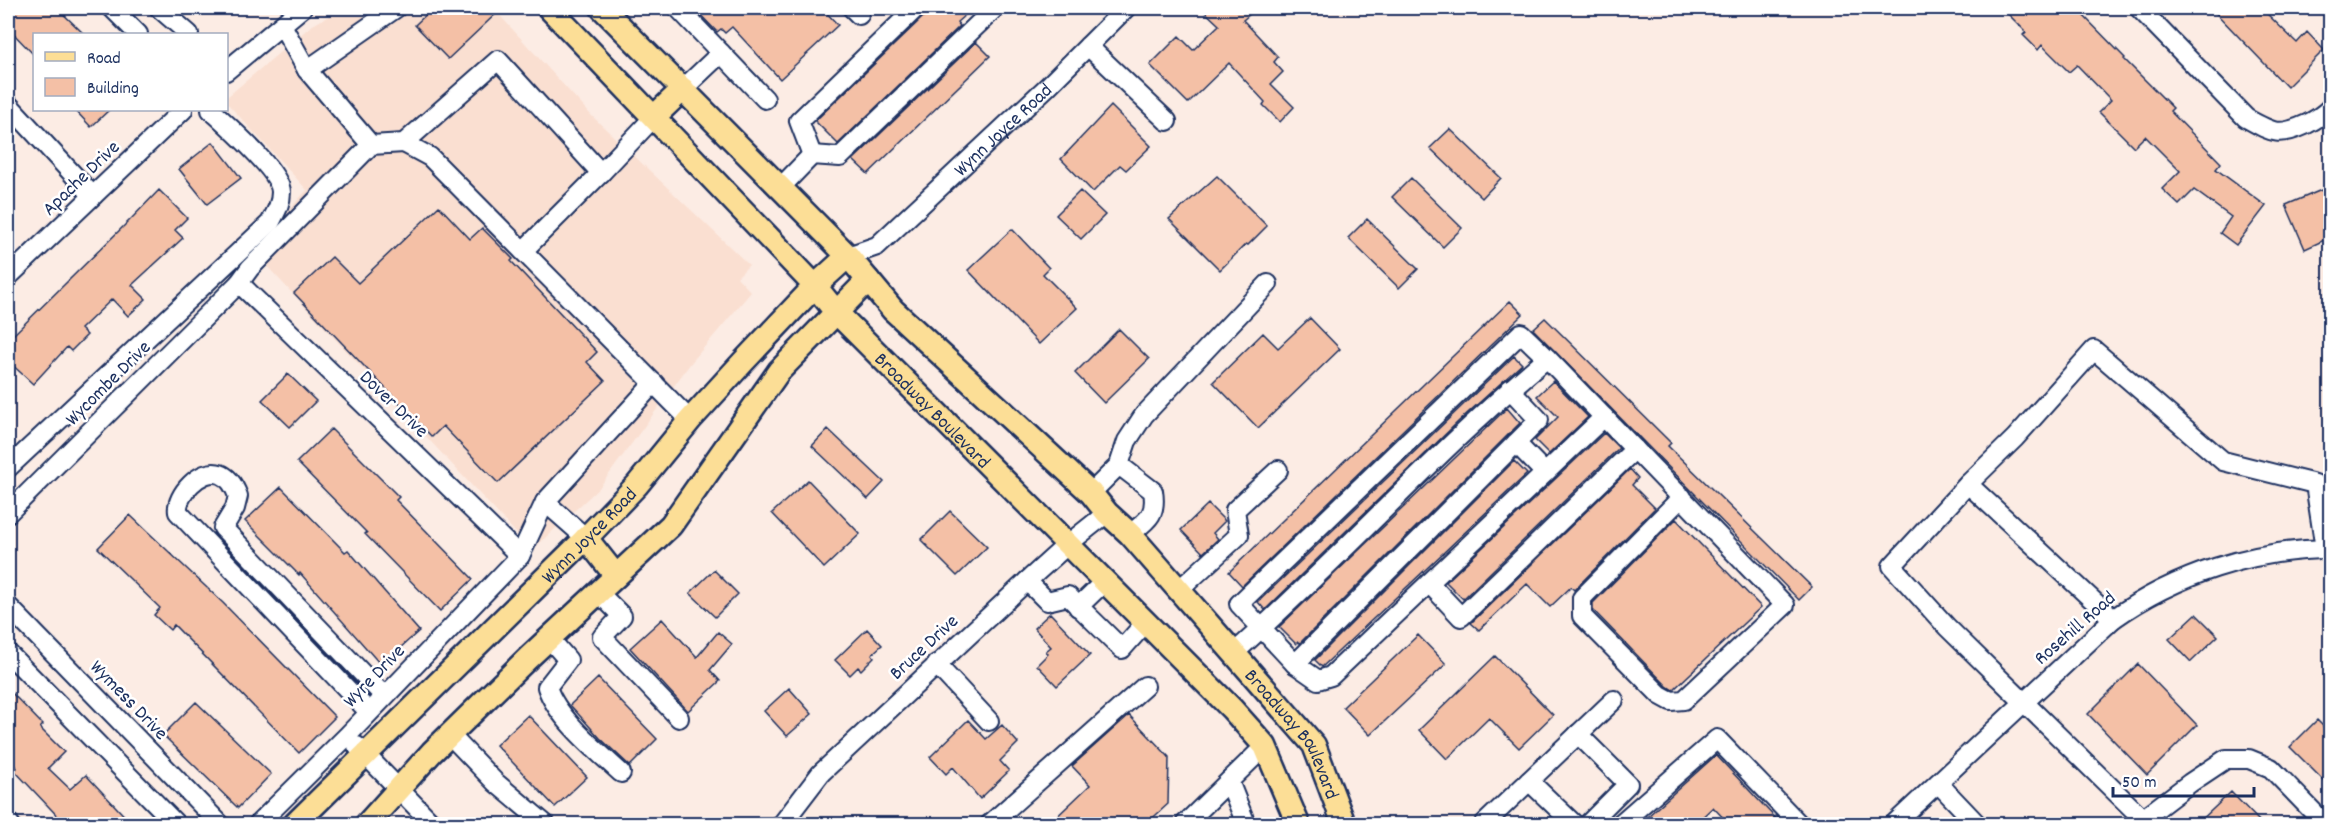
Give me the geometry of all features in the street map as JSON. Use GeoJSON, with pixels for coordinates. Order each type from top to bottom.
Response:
{"type":"FeatureCollection","features":[{"type":"Feature","properties":{"kind":"main road","name":"Broadway Boulevard"},"geometry":{"type":"LineString","coordinates":[[549,8],[815,286],[836,312],[1226,703],[1265,746],[1298,825]]}},
{"type":"Feature","properties":{"kind":"main road","name":"Broadway Boulevard"},"geometry":{"type":"LineString","coordinates":[[602,8],[848,256],[893,310],[1091,493],[1107,513],[1130,534],[1314,745],[1344,825]]}},
{"type":"Feature","properties":{"kind":"main road"},"geometry":{"type":"LineString","coordinates":[[654,117],[683,89]]}},
{"type":"Feature","properties":{"kind":"main road","name":"Wynn Joyce Road"},"geometry":{"type":"LineString","coordinates":[[295,825],[586,538],[637,485],[690,420],[815,286],[848,256]]}},
{"type":"Feature","properties":{"kind":"main road"},"geometry":{"type":"LineString","coordinates":[[367,825],[450,735],[549,638],[671,525],[779,371],[868,280]]}},
{"type":"Feature","properties":{"kind":"main road"},"geometry":{"type":"LineString","coordinates":[[586,538],[616,576]]}},
{"type":"Feature","properties":{"kind":"street"},"geometry":{"type":"LineString","coordinates":[[112,8],[137,33]]}},
{"type":"Feature","properties":{"kind":"street"},"geometry":{"type":"LineString","coordinates":[[159,8],[188,33]]}},
{"type":"Feature","properties":{"kind":"street"},"geometry":{"type":"LineString","coordinates":[[228,68],[302,8]]}},
{"type":"Feature","properties":{"kind":"street"},"geometry":{"type":"LineString","coordinates":[[307,70],[396,8]]}},
{"type":"Feature","properties":{"kind":"street"},"geometry":{"type":"LineString","coordinates":[[678,8],[765,99]]}},
{"type":"Feature","properties":{"kind":"street"},"geometry":{"type":"LineString","coordinates":[[812,155],[799,121],[916,8]]}},
{"type":"Feature","properties":{"kind":"street"},"geometry":{"type":"LineString","coordinates":[[781,187],[812,155],[840,157],[995,8]]}},
{"type":"Feature","properties":{"kind":"street","name":"Wynn Joyce Road"},"geometry":{"type":"LineString","coordinates":[[848,256],[877,246],[1047,87],[1126,8]]}},
{"type":"Feature","properties":{"kind":"street"},"geometry":{"type":"LineString","coordinates":[[2139,8],[2246,118],[2266,129],[2287,133],[2322,116],[2331,108]]}},
{"type":"Feature","properties":{"kind":"street"},"geometry":{"type":"LineString","coordinates":[[282,25],[307,70],[371,144],[404,143],[430,157],[690,420]]}},
{"type":"Feature","properties":{"kind":"street"},"geometry":{"type":"LineString","coordinates":[[1088,46],[1167,121]]}},
{"type":"Feature","properties":{"kind":"street"},"geometry":{"type":"LineString","coordinates":[[683,89],[721,53]]}},
{"type":"Feature","properties":{"kind":"street"},"geometry":{"type":"LineString","coordinates":[[404,143],[498,60],[601,173]]}},
{"type":"Feature","properties":{"kind":"street"},"geometry":{"type":"LineString","coordinates":[[8,104],[93,196]]}},
{"type":"Feature","properties":{"kind":"street","name":"Apache Drive"},"geometry":{"type":"LineString","coordinates":[[8,277],[182,111]]}},
{"type":"Feature","properties":{"kind":"street"},"geometry":{"type":"LineString","coordinates":[[8,468],[270,223],[280,206],[281,189],[274,172],[212,111]]}},
{"type":"Feature","properties":{"kind":"street"},"geometry":{"type":"LineString","coordinates":[[523,251],[654,117]]}},
{"type":"Feature","properties":{"kind":"street","name":"Wycombe Drive"},"geometry":{"type":"LineString","coordinates":[[8,513],[239,283],[250,268],[371,144]]}},
{"type":"Feature","properties":{"kind":"street"},"geometry":{"type":"LineString","coordinates":[[868,280],[877,246]]}},
{"type":"Feature","properties":{"kind":"street","name":"Dover Drive"},"geometry":{"type":"LineString","coordinates":[[239,283],[520,556]]}},
{"type":"Feature","properties":{"kind":"street"},"geometry":{"type":"LineString","coordinates":[[1091,493],[1119,465],[1127,441],[1144,415],[1268,284]]}},
{"type":"Feature","properties":{"kind":"street"},"geometry":{"type":"LineString","coordinates":[[1604,417],[1331,676],[1318,680],[1295,664],[1239,604],[1521,333],[1547,358],[1682,497],[1785,605],[1684,700],[1671,701],[1660,695],[1582,616],[1582,598],[1682,497]]}},
{"type":"Feature","properties":{"kind":"street"},"geometry":{"type":"LineString","coordinates":[[2325,825],[2271,768],[2249,759],[2226,759],[2190,783],[2144,821],[1947,627],[1892,566],[1968,484],[2015,438],[2094,350],[2223,461],[2315,484],[2328,549]]}},
{"type":"Feature","properties":{"kind":"street"},"geometry":{"type":"LineString","coordinates":[[1234,653],[1315,579],[1510,389],[1547,358]]}},
{"type":"Feature","properties":{"kind":"street","name":"Wyre Drive"},"geometry":{"type":"LineString","coordinates":[[258,825],[520,556],[545,502],[654,383]]}},
{"type":"Feature","properties":{"kind":"street"},"geometry":{"type":"LineString","coordinates":[[1295,664],[1539,420],[1510,389]]}},
{"type":"Feature","properties":{"kind":"street"},"geometry":{"type":"LineString","coordinates":[[1516,443],[1545,473]]}},
{"type":"Feature","properties":{"kind":"street"},"geometry":{"type":"LineString","coordinates":[[1429,583],[1461,617],[1635,449]]}},
{"type":"Feature","properties":{"kind":"street"},"geometry":{"type":"LineString","coordinates":[[1119,465],[1153,491],[1155,504],[1151,518],[1130,534]]}},
{"type":"Feature","properties":{"kind":"street"},"geometry":{"type":"LineString","coordinates":[[1179,590],[1239,535],[1235,510],[1278,470]]}},
{"type":"Feature","properties":{"kind":"street"},"geometry":{"type":"LineString","coordinates":[[207,543],[223,528],[235,508],[238,496],[228,479],[219,473],[210,473],[200,478],[186,490],[177,506],[178,512],[207,543],[369,712]]}},
{"type":"Feature","properties":{"kind":"street"},"geometry":{"type":"LineString","coordinates":[[1968,484],[2113,619]]}},
{"type":"Feature","properties":{"kind":"street"},"geometry":{"type":"LineString","coordinates":[[545,502],[586,538]]}},
{"type":"Feature","properties":{"kind":"street","name":"Bruce Drive"},"geometry":{"type":"LineString","coordinates":[[782,825],[821,773],[1027,581],[1107,513]]}},
{"type":"Feature","properties":{"kind":"street"},"geometry":{"type":"LineString","coordinates":[[223,528],[384,696]]}},
{"type":"Feature","properties":{"kind":"street","name":"Rosehill Road"},"geometry":{"type":"LineString","coordinates":[[1894,825],[2113,619],[2132,606],[2182,580],[2212,569],[2270,555],[2328,549]]}},
{"type":"Feature","properties":{"kind":"street"},"geometry":{"type":"LineString","coordinates":[[1027,581],[1047,600],[1068,596],[1122,649],[1146,622]]}},
{"type":"Feature","properties":{"kind":"street"},"geometry":{"type":"LineString","coordinates":[[1078,607],[1105,581]]}},
{"type":"Feature","properties":{"kind":"street"},"geometry":{"type":"LineString","coordinates":[[599,593],[622,616],[602,637],[679,718]]}},
{"type":"Feature","properties":{"kind":"street"},"geometry":{"type":"LineString","coordinates":[[281,620],[296,604]]}},
{"type":"Feature","properties":{"kind":"street","name":"Wymess Drive"},"geometry":{"type":"LineString","coordinates":[[8,606],[220,825]]}},
{"type":"Feature","properties":{"kind":"street"},"geometry":{"type":"LineString","coordinates":[[549,638],[568,660],[547,687],[551,700],[589,743],[621,773]]}},
{"type":"Feature","properties":{"kind":"street"},"geometry":{"type":"LineString","coordinates":[[8,653],[176,825]]}},
{"type":"Feature","properties":{"kind":"street"},"geometry":{"type":"LineString","coordinates":[[936,664],[989,721]]}},
{"type":"Feature","properties":{"kind":"street"},"geometry":{"type":"LineString","coordinates":[[990,825],[1145,686]]}},
{"type":"Feature","properties":{"kind":"street"},"geometry":{"type":"LineString","coordinates":[[1484,825],[1614,700]]}},
{"type":"Feature","properties":{"kind":"street"},"geometry":{"type":"LineString","coordinates":[[1578,734],[1628,784],[1588,825]]}},
{"type":"Feature","properties":{"kind":"street"},"geometry":{"type":"LineString","coordinates":[[450,735],[495,782],[545,825]]}},
{"type":"Feature","properties":{"kind":"street"},"geometry":{"type":"LineString","coordinates":[[346,737],[366,754],[433,825]]}},
{"type":"Feature","properties":{"kind":"street"},"geometry":{"type":"LineString","coordinates":[[1620,825],[1717,739],[1799,825]]}},
{"type":"Feature","properties":{"kind":"street"},"geometry":{"type":"LineString","coordinates":[[1185,825],[1265,746]]}},
{"type":"Feature","properties":{"kind":"street"},"geometry":{"type":"LineString","coordinates":[[1229,781],[1246,825]]}},
{"type":"Feature","properties":{"kind":"street"},"geometry":{"type":"LineString","coordinates":[[1529,781],[1574,825]]}},
{"type":"Feature","properties":{"kind":"street"},"geometry":{"type":"LineString","coordinates":[[1938,783],[1977,825]]}},
{"type":"Feature","properties":{"kind":"shaded area"},"geometry":{"type":"Polygon","coordinates":[[[343,8],[493,8],[591,115],[749,265],[737,277],[751,292],[690,364],[599,488],[532,550],[252,250],[307,190],[228,104],[228,96],[311,26],[343,8]]]}},
{"type":"Feature","properties":{"kind":"building"},"geometry":{"type":"Polygon","coordinates":[[[8,8],[57,8],[83,33],[33,33],[33,54],[8,28],[8,8]]]}},
{"type":"Feature","properties":{"kind":"building"},"geometry":{"type":"Polygon","coordinates":[[[433,8],[502,8],[448,59],[415,25],[433,8]]]}},
{"type":"Feature","properties":{"kind":"building"},"geometry":{"type":"Polygon","coordinates":[[[694,8],[822,8],[838,25],[780,79],[732,27],[725,33],[721,29],[717,32],[694,8]]]}},
{"type":"Feature","properties":{"kind":"building"},"geometry":{"type":"Polygon","coordinates":[[[927,8],[973,8],[957,22],[960,26],[838,144],[815,121],[924,16],[927,8]]]}},
{"type":"Feature","properties":{"kind":"building"},"geometry":{"type":"Polygon","coordinates":[[[1201,8],[1257,8],[1243,20],[1278,57],[1274,62],[1283,72],[1271,84],[1294,107],[1280,122],[1229,63],[1188,103],[1150,65],[1179,36],[1193,50],[1219,25],[1201,8]]]}},
{"type":"Feature","properties":{"kind":"building"},"geometry":{"type":"Polygon","coordinates":[[[2002,8],[2076,8],[2173,108],[2170,111],[2221,163],[2216,169],[2266,206],[2236,245],[2220,233],[2231,217],[2194,190],[2179,205],[2162,189],[2180,171],[2145,136],[2134,147],[2099,112],[2111,100],[2077,65],[2069,72],[2042,45],[2038,50],[2023,35],[2026,32],[2002,8]]]}},
{"type":"Feature","properties":{"kind":"building"},"geometry":{"type":"Polygon","coordinates":[[[2211,8],[2261,8],[2297,43],[2307,32],[2324,50],[2287,87],[2211,8]]]}},
{"type":"Feature","properties":{"kind":"building"},"geometry":{"type":"Polygon","coordinates":[[[976,42],[990,56],[868,174],[853,160],[976,42]]]}},
{"type":"Feature","properties":{"kind":"building"},"geometry":{"type":"Polygon","coordinates":[[[1111,106],[1151,146],[1126,170],[1120,165],[1093,192],[1061,159],[1111,106]]]}},
{"type":"Feature","properties":{"kind":"building"},"geometry":{"type":"Polygon","coordinates":[[[76,111],[108,111],[91,127],[76,111]]]}},
{"type":"Feature","properties":{"kind":"building"},"geometry":{"type":"Polygon","coordinates":[[[1450,129],[1501,178],[1482,198],[1430,148],[1450,129]]]}},
{"type":"Feature","properties":{"kind":"building"},"geometry":{"type":"Polygon","coordinates":[[[213,142],[241,178],[207,204],[179,169],[213,142]]]}},
{"type":"Feature","properties":{"kind":"building"},"geometry":{"type":"Polygon","coordinates":[[[1217,176],[1267,226],[1220,270],[1169,219],[1217,176]]]}},
{"type":"Feature","properties":{"kind":"building"},"geometry":{"type":"Polygon","coordinates":[[[1411,178],[1462,228],[1443,247],[1392,197],[1411,178]]]}},
{"type":"Feature","properties":{"kind":"building"},"geometry":{"type":"Polygon","coordinates":[[[2331,186],[2331,237],[2305,249],[2286,205],[2331,186]]]}},
{"type":"Feature","properties":{"kind":"building"},"geometry":{"type":"Polygon","coordinates":[[[159,190],[187,218],[175,230],[183,238],[132,285],[146,299],[128,316],[112,299],[81,329],[87,335],[71,351],[67,347],[33,384],[8,361],[8,340],[159,190]]]}},
{"type":"Feature","properties":{"kind":"building"},"geometry":{"type":"Polygon","coordinates":[[[1080,191],[1105,215],[1081,239],[1056,215],[1080,191]]]}},
{"type":"Feature","properties":{"kind":"building"},"geometry":{"type":"Polygon","coordinates":[[[439,206],[470,239],[482,228],[513,259],[511,261],[597,352],[587,362],[605,381],[498,483],[443,426],[432,437],[294,293],[332,257],[358,283],[439,206]]]}},
{"type":"Feature","properties":{"kind":"building"},"geometry":{"type":"Polygon","coordinates":[[[1367,219],[1418,269],[1399,288],[1348,238],[1367,219]]]}},
{"type":"Feature","properties":{"kind":"building"},"geometry":{"type":"Polygon","coordinates":[[[1012,229],[1049,268],[1043,274],[1077,308],[1039,344],[968,270],[1012,229]]]}},
{"type":"Feature","properties":{"kind":"building"},"geometry":{"type":"Polygon","coordinates":[[[1510,301],[1523,314],[1242,586],[1229,572],[1510,301]]]}},
{"type":"Feature","properties":{"kind":"building"},"geometry":{"type":"Polygon","coordinates":[[[1310,318],[1340,349],[1258,428],[1213,382],[1263,333],[1278,348],[1310,318]]]}},
{"type":"Feature","properties":{"kind":"building"},"geometry":{"type":"Polygon","coordinates":[[[1545,318],[1671,443],[1668,446],[1812,587],[1799,600],[1533,329],[1545,318]]]}},
{"type":"Feature","properties":{"kind":"building"},"geometry":{"type":"Polygon","coordinates":[[[1119,329],[1149,359],[1104,403],[1075,373],[1119,329]]]}},
{"type":"Feature","properties":{"kind":"building"},"geometry":{"type":"Polygon","coordinates":[[[1514,356],[1522,364],[1459,421],[1265,610],[1258,602],[1514,356]]]}},
{"type":"Feature","properties":{"kind":"building"},"geometry":{"type":"Polygon","coordinates":[[[288,374],[316,401],[290,427],[262,400],[288,374]]]}},
{"type":"Feature","properties":{"kind":"building"},"geometry":{"type":"Polygon","coordinates":[[[1553,381],[1588,417],[1549,454],[1535,440],[1558,417],[1537,396],[1553,381]]]}},
{"type":"Feature","properties":{"kind":"building"},"geometry":{"type":"Polygon","coordinates":[[[1507,408],[1520,423],[1300,643],[1296,644],[1279,627],[1507,408]]]}},
{"type":"Feature","properties":{"kind":"building"},"geometry":{"type":"Polygon","coordinates":[[[331,429],[399,497],[396,500],[473,579],[440,611],[297,462],[331,429]]]}},
{"type":"Feature","properties":{"kind":"building"},"geometry":{"type":"Polygon","coordinates":[[[828,429],[884,482],[868,499],[812,446],[828,429]]]}},
{"type":"Feature","properties":{"kind":"building"},"geometry":{"type":"Polygon","coordinates":[[[1604,433],[1619,448],[1463,599],[1446,582],[1604,433]]]}},
{"type":"Feature","properties":{"kind":"building"},"geometry":{"type":"Polygon","coordinates":[[[1514,461],[1527,474],[1322,667],[1315,660],[1514,461]]]}},
{"type":"Feature","properties":{"kind":"building"},"geometry":{"type":"Polygon","coordinates":[[[1630,469],[1638,478],[1632,485],[1655,508],[1574,590],[1571,587],[1550,607],[1527,584],[1479,630],[1471,623],[1630,469]]]}},
{"type":"Feature","properties":{"kind":"building"},"geometry":{"type":"Polygon","coordinates":[[[808,480],[860,534],[824,568],[772,513],[808,480]]]}},
{"type":"Feature","properties":{"kind":"building"},"geometry":{"type":"Polygon","coordinates":[[[281,487],[345,552],[348,550],[419,631],[381,665],[300,573],[299,575],[245,521],[281,487]]]}},
{"type":"Feature","properties":{"kind":"building"},"geometry":{"type":"Polygon","coordinates":[[[1208,504],[1225,521],[1213,533],[1218,539],[1203,553],[1181,530],[1208,504]]]}},
{"type":"Feature","properties":{"kind":"building"},"geometry":{"type":"Polygon","coordinates":[[[950,511],[987,547],[957,576],[921,540],[950,511]]]}},
{"type":"Feature","properties":{"kind":"building"},"geometry":{"type":"Polygon","coordinates":[[[130,515],[223,603],[335,717],[299,753],[174,625],[170,630],[154,615],[160,608],[98,548],[130,515]]]}},
{"type":"Feature","properties":{"kind":"building"},"geometry":{"type":"Polygon","coordinates":[[[1676,519],[1761,607],[1673,690],[1593,610],[1593,603],[1676,519]]]}},
{"type":"Feature","properties":{"kind":"building"},"geometry":{"type":"Polygon","coordinates":[[[714,570],[738,594],[715,617],[690,593],[714,570]]]}},
{"type":"Feature","properties":{"kind":"building"},"geometry":{"type":"Polygon","coordinates":[[[1050,613],[1090,655],[1057,686],[1037,665],[1048,654],[1046,651],[1051,647],[1034,628],[1050,613]]]}},
{"type":"Feature","properties":{"kind":"building"},"geometry":{"type":"Polygon","coordinates":[[[2196,614],[2218,636],[2191,662],[2169,639],[2196,614]]]}},
{"type":"Feature","properties":{"kind":"building"},"geometry":{"type":"Polygon","coordinates":[[[662,619],[697,657],[718,632],[732,644],[710,670],[720,681],[688,711],[630,648],[662,619]]]}},
{"type":"Feature","properties":{"kind":"building"},"geometry":{"type":"Polygon","coordinates":[[[867,629],[882,645],[872,654],[874,657],[861,670],[858,667],[850,675],[835,660],[867,629]]]}},
{"type":"Feature","properties":{"kind":"building"},"geometry":{"type":"Polygon","coordinates":[[[1418,635],[1446,664],[1370,735],[1343,707],[1418,635]]]}},
{"type":"Feature","properties":{"kind":"building"},"geometry":{"type":"Polygon","coordinates":[[[1495,656],[1553,715],[1519,748],[1489,718],[1447,759],[1419,730],[1495,656]]]}},
{"type":"Feature","properties":{"kind":"building"},"geometry":{"type":"Polygon","coordinates":[[[2138,664],[2197,725],[2147,775],[2088,714],[2138,664]]]}},
{"type":"Feature","properties":{"kind":"building"},"geometry":{"type":"Polygon","coordinates":[[[598,678],[657,739],[630,766],[570,705],[598,678]]]}},
{"type":"Feature","properties":{"kind":"building"},"geometry":{"type":"Polygon","coordinates":[[[789,688],[812,714],[787,736],[764,711],[789,688]]]}},
{"type":"Feature","properties":{"kind":"building"},"geometry":{"type":"Polygon","coordinates":[[[8,689],[43,725],[40,728],[64,752],[48,768],[70,789],[86,775],[133,825],[66,825],[14,770],[17,768],[8,759],[8,689]]]}},
{"type":"Feature","properties":{"kind":"building"},"geometry":{"type":"Polygon","coordinates":[[[196,702],[271,774],[238,808],[163,735],[196,702]]]}},
{"type":"Feature","properties":{"kind":"building"},"geometry":{"type":"Polygon","coordinates":[[[528,715],[587,777],[555,807],[496,745],[528,715]]]}},
{"type":"Feature","properties":{"kind":"building"},"geometry":{"type":"Polygon","coordinates":[[[1129,715],[1169,757],[1168,804],[1145,825],[1048,825],[1090,785],[1072,766],[1129,715]]]}},
{"type":"Feature","properties":{"kind":"building"},"geometry":{"type":"Polygon","coordinates":[[[968,720],[986,739],[1002,725],[1018,743],[1000,761],[1009,771],[980,799],[953,767],[946,774],[930,757],[968,720]]]}},
{"type":"Feature","properties":{"kind":"building"},"geometry":{"type":"Polygon","coordinates":[[[2317,720],[2331,734],[2331,788],[2290,747],[2317,720]]]}},
{"type":"Feature","properties":{"kind":"building"},"geometry":{"type":"Polygon","coordinates":[[[1716,755],[1782,825],[1730,825],[1713,807],[1694,825],[1638,825],[1716,755]]]}},
{"type":"Feature","properties":{"kind":"building"},"geometry":{"type":"Polygon","coordinates":[[[2231,792],[2263,825],[2196,825],[2231,792]]]}}]}
